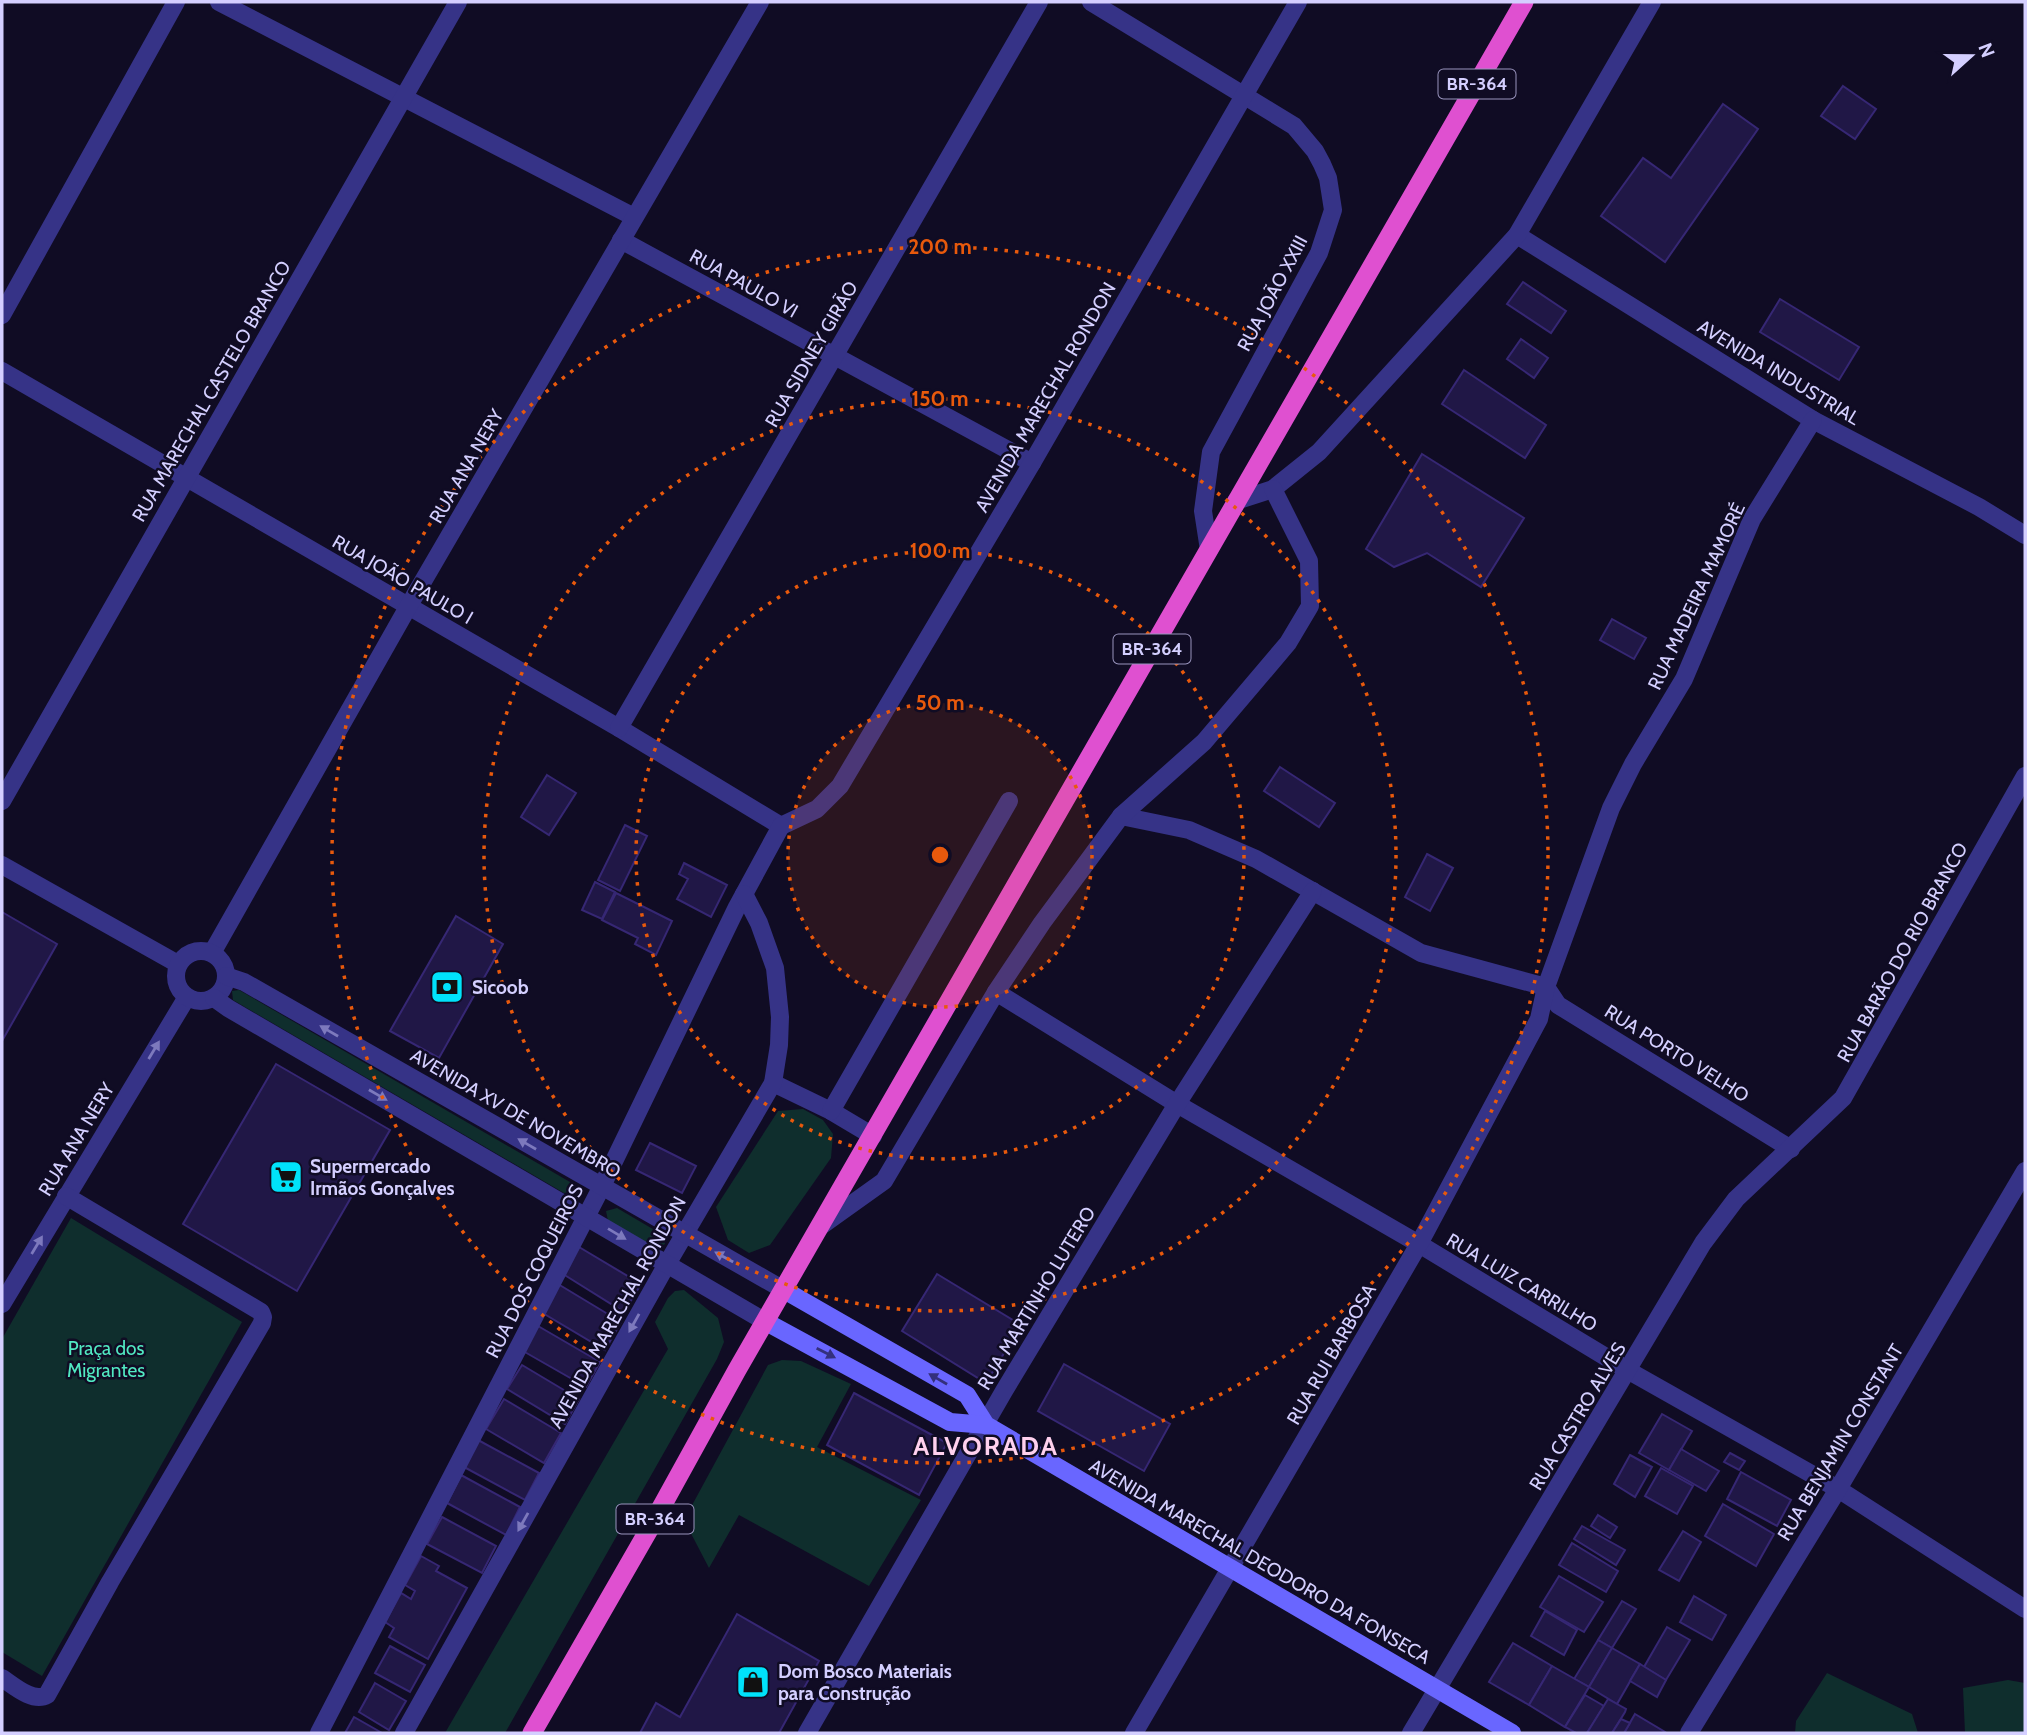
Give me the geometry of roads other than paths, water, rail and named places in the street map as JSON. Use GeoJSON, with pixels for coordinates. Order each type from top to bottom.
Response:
{"type":"FeatureCollection","features":[{"type":"Feature","properties":{"kind":"highway","name":"BR-364"},"geometry":{"type":"LineString","coordinates":[[533,1733],[784,1290],[1524,2]]}},
{"type":"Feature","properties":{"kind":"main road","name":"AVENIDA MARECHAL DEODORO DA FONSECA"},"geometry":{"type":"LineString","coordinates":[[784,1290],[967,1395],[986,1425]]}},
{"type":"Feature","properties":{"kind":"main road","name":"AVENIDA MARECHAL DEODORO DA FONSECA"},"geometry":{"type":"LineString","coordinates":[[766,1322],[950,1422],[986,1425],[1511,1733]]}},
{"type":"Feature","properties":{"kind":"street"},"geometry":{"type":"LineString","coordinates":[[2,315],[176,2]]}},
{"type":"Feature","properties":{"kind":"street"},"geometry":{"type":"LineString","coordinates":[[219,2],[634,217]]}},
{"type":"Feature","properties":{"kind":"street","name":"RUA MARECHAL CASTELO BRANCO"},"geometry":{"type":"LineString","coordinates":[[2,801],[458,2]]}},
{"type":"Feature","properties":{"kind":"street","name":"RUA ANA NERY"},"geometry":{"type":"LineString","coordinates":[[212,953],[408,607],[760,2]]}},
{"type":"Feature","properties":{"kind":"street","name":"RUA SIDNEY GIRÃO"},"geometry":{"type":"LineString","coordinates":[[619,728],[1039,2]]}},
{"type":"Feature","properties":{"kind":"street","name":"RUA JOÃO XXIII"},"geometry":{"type":"LineString","coordinates":[[1091,2],[1282,117],[1306,139],[1328,178],[1333,210],[1319,253],[1211,452],[1203,511],[1209,550]]}},
{"type":"Feature","properties":{"kind":"street","name":"AVENIDA MARECHAL RONDON"},"geometry":{"type":"LineString","coordinates":[[781,826],[817,809],[840,786],[1032,463],[1298,2]]}},
{"type":"Feature","properties":{"kind":"street"},"geometry":{"type":"LineString","coordinates":[[1236,501],[1273,489],[1320,452],[1517,235],[1652,2]]}},
{"type":"Feature","properties":{"kind":"street","name":"AVENIDA INDUSTRIAL"},"geometry":{"type":"LineString","coordinates":[[1517,235],[1813,420],[1979,507],[2025,535]]}},
{"type":"Feature","properties":{"kind":"street","name":"RUA PAULO VI"},"geometry":{"type":"LineString","coordinates":[[621,240],[1032,463]]}},
{"type":"Feature","properties":{"kind":"street","name":"RUA JOÃO PAULO I"},"geometry":{"type":"LineString","coordinates":[[2,371],[619,728],[781,826]]}},
{"type":"Feature","properties":{"kind":"street","name":"RUA MADEIRA MAMORÉ"},"geometry":{"type":"LineString","coordinates":[[1546,987],[1611,808],[1633,764],[1684,679],[1752,519],[1813,420]]}},
{"type":"Feature","properties":{"kind":"street"},"geometry":{"type":"LineString","coordinates":[[821,1226],[884,1181],[996,992],[1042,923],[1121,816],[1204,742],[1288,643],[1310,606],[1309,561],[1273,489]]}},
{"type":"Feature","properties":{"kind":"street","name":"RUA BARÃO DO RIO BRANCO"},"geometry":{"type":"LineString","coordinates":[[1796,1145],[1843,1098],[2025,776]]}},
{"type":"Feature","properties":{"kind":"street"},"geometry":{"type":"LineString","coordinates":[[831,1111],[1009,802]]}},
{"type":"Feature","properties":{"kind":"street"},"geometry":{"type":"LineString","coordinates":[[1121,816],[1189,830],[1256,859],[1421,953],[1546,987]]}},
{"type":"Feature","properties":{"kind":"street","name":"RUA DOS COQUEIROS"},"geometry":{"type":"LineString","coordinates":[[319,1733],[602,1186],[744,894],[781,826]]}},
{"type":"Feature","properties":{"kind":"street"},"geometry":{"type":"LineString","coordinates":[[2,865],[178,964]]}},
{"type":"Feature","properties":{"kind":"street","name":"RUA MARTINHO LUTERO"},"geometry":{"type":"LineString","coordinates":[[807,1733],[1177,1104],[1313,891]]}},
{"type":"Feature","properties":{"kind":"street","name":"AVENIDA MARECHAL RONDON"},"geometry":{"type":"LineString","coordinates":[[404,1733],[684,1234],[773,1083],[780,1017],[775,968],[759,923],[744,894]]}},
{"type":"Feature","properties":{"kind":"street"},"geometry":{"type":"LineString","coordinates":[[190,953],[212,953],[222,963],[226,975],[223,988],[214,998],[200,1001],[187,997],[177,986],[178,964],[190,953]]}},
{"type":"Feature","properties":{"kind":"street","name":"AVENIDA XV DE NOVEMBRO"},"geometry":{"type":"LineString","coordinates":[[226,975],[244,982],[784,1290]]}},
{"type":"Feature","properties":{"kind":"street","name":"RUA PORTO VELHO"},"geometry":{"type":"LineString","coordinates":[[1546,987],[1558,1005],[1796,1145]]}},
{"type":"Feature","properties":{"kind":"street","name":"RUA RUI BARBOSA"},"geometry":{"type":"LineString","coordinates":[[1134,1733],[1419,1244],[1539,1019],[1546,987]]}},
{"type":"Feature","properties":{"kind":"street","name":"RUA LUIZ CARRILHO"},"geometry":{"type":"LineString","coordinates":[[996,992],[1177,1104],[1419,1244],[1629,1371],[1838,1489],[2025,1609]]}},
{"type":"Feature","properties":{"kind":"street","name":"RUA ANA NERY"},"geometry":{"type":"LineString","coordinates":[[2,1304],[187,997]]}},
{"type":"Feature","properties":{"kind":"street"},"geometry":{"type":"LineString","coordinates":[[214,998],[766,1322]]}},
{"type":"Feature","properties":{"kind":"street"},"geometry":{"type":"LineString","coordinates":[[773,1083],[831,1111],[873,1136]]}},
{"type":"Feature","properties":{"kind":"street","name":"RUA CASTRO ALVES"},"geometry":{"type":"LineString","coordinates":[[1410,1733],[1629,1371],[1703,1242],[1737,1199],[1796,1145]]}},
{"type":"Feature","properties":{"kind":"street","name":"RUA BENJAMIN CONSTANT"},"geometry":{"type":"LineString","coordinates":[[1689,1733],[1838,1489],[2025,1171]]}},
{"type":"Feature","properties":{"kind":"street"},"geometry":{"type":"LineString","coordinates":[[2,1678],[34,1698],[41,1699],[47,1695],[262,1323],[263,1317],[261,1312],[66,1196]]}},
{"type":"Feature","properties":{"kind":"place","name":"Sicoob"},"geometry":{"type":"Point","coordinates":[447,987]}},
{"type":"Feature","properties":{"kind":"place","name":"Supermercado Irmãos Gonçalves"},"geometry":{"type":"Point","coordinates":[286,1177]}},
{"type":"Feature","properties":{"kind":"place","name":"Dom Bosco Materiais para Construção"},"geometry":{"type":"Point","coordinates":[753,1682]}},
{"type":"Feature","properties":{"kind":"district","name":"ALVORADA"},"geometry":{"type":"Point","coordinates":[986,1446]}},
{"type":"Feature","properties":{"kind":"park label","name":"Praça dos Migrantes"},"geometry":{"type":"Point","coordinates":[106,1359]}}]}
